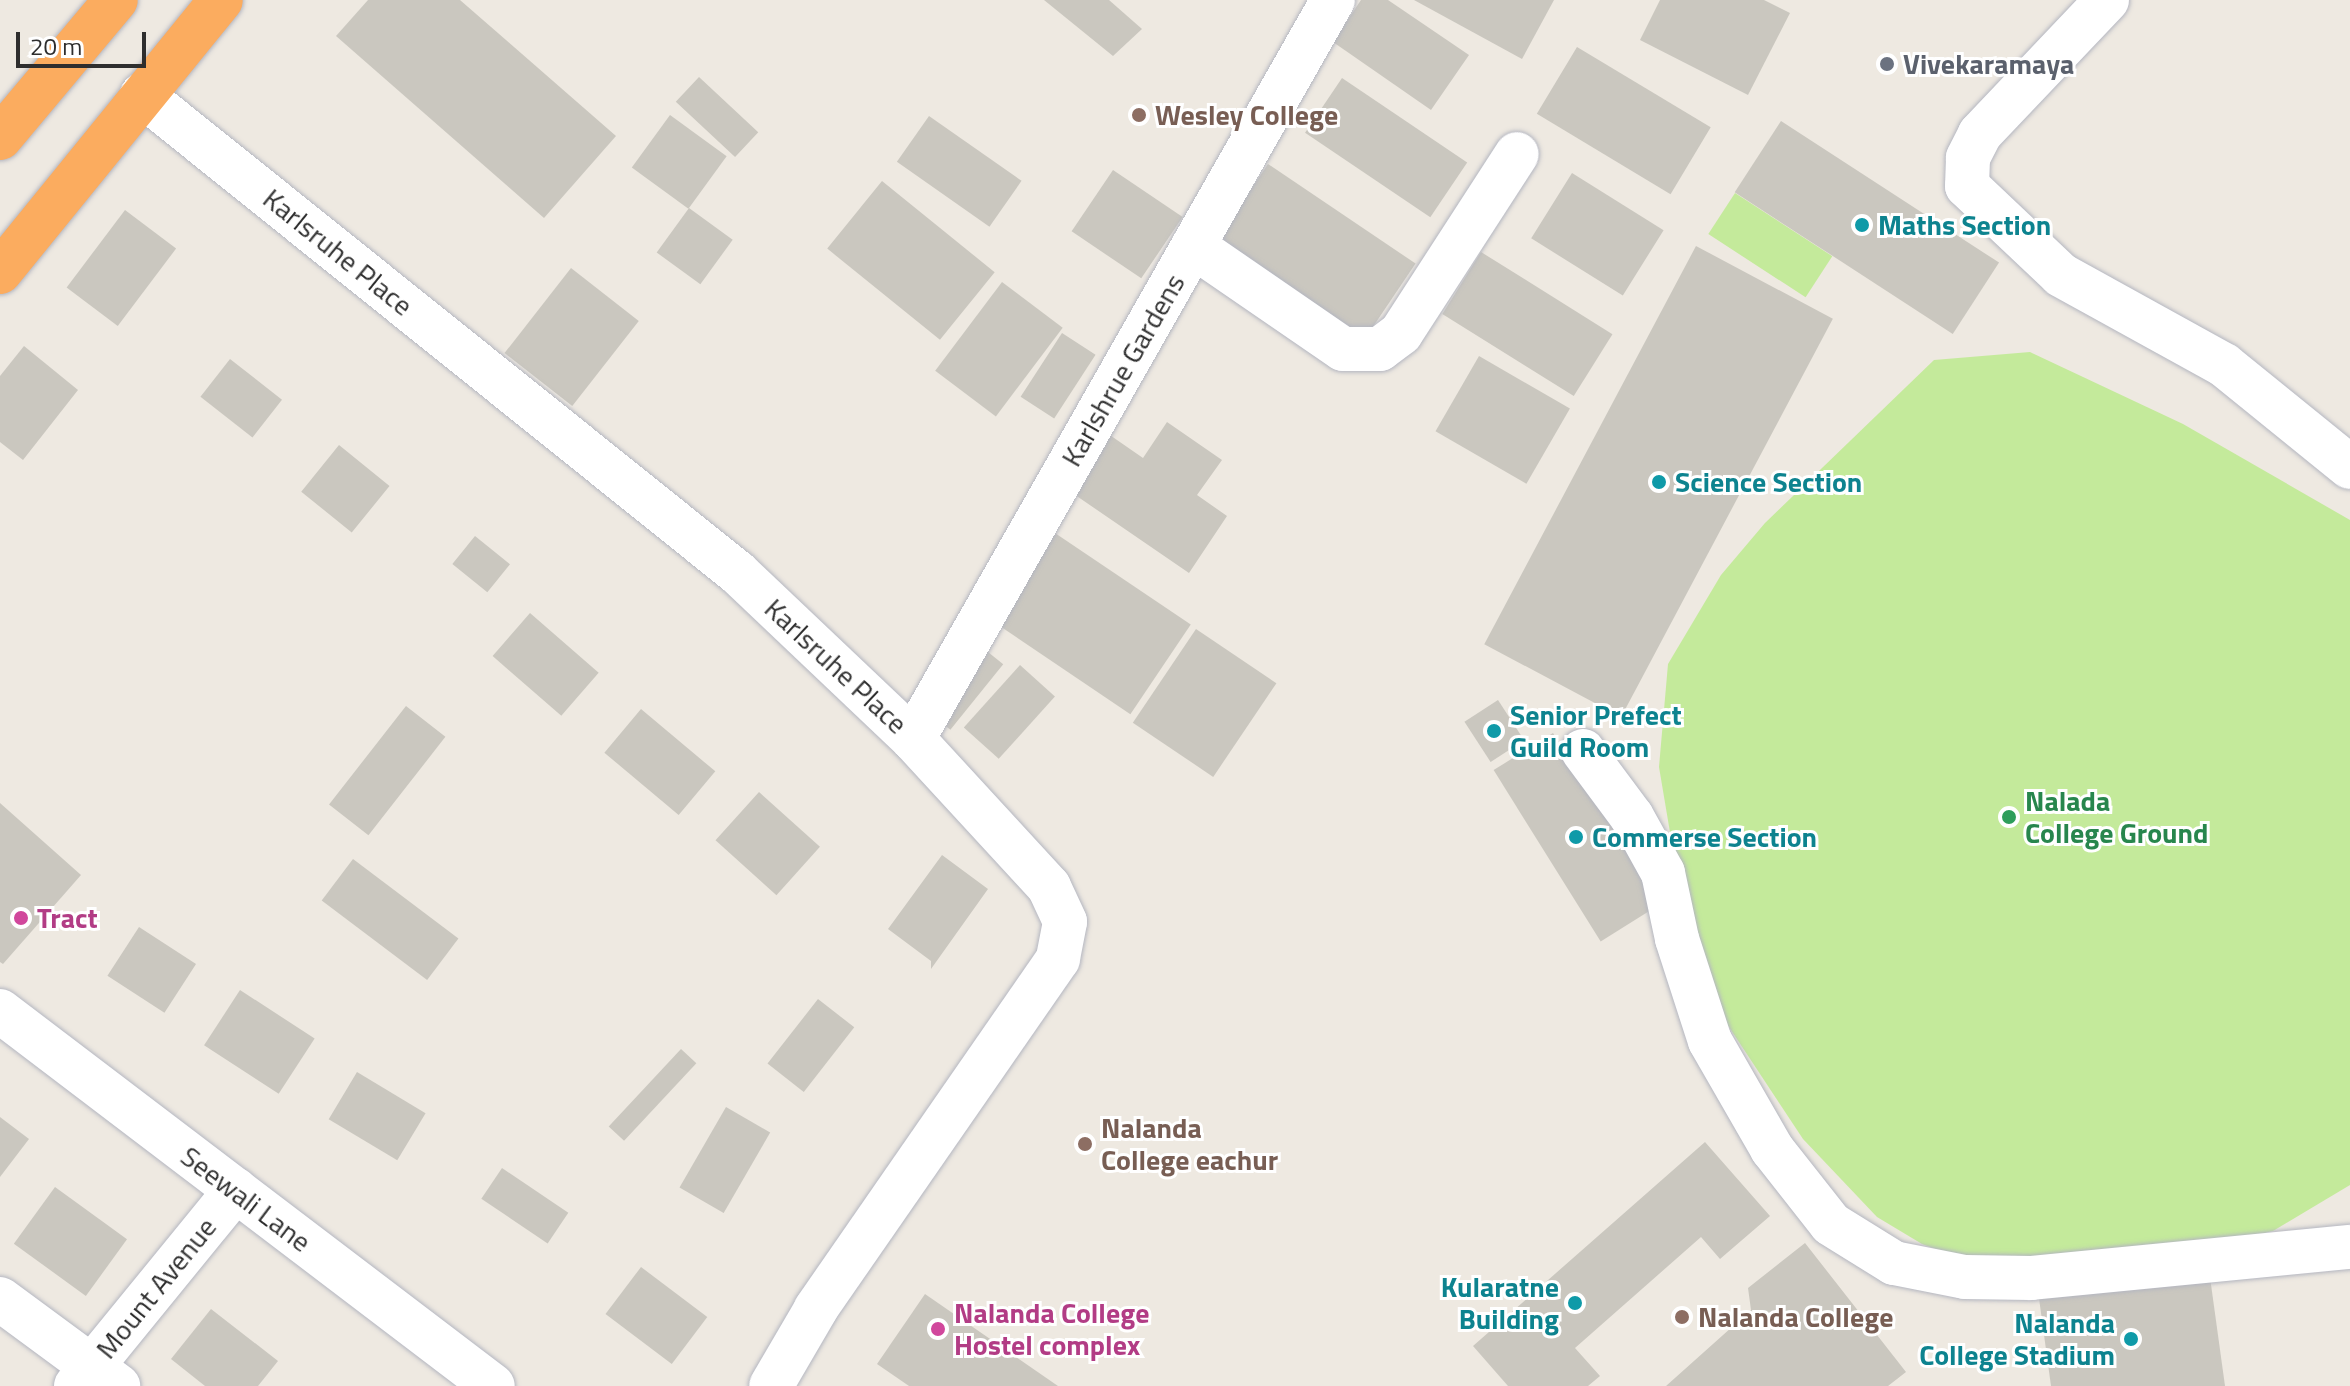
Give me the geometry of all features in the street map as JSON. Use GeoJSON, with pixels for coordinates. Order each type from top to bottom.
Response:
{"type":"FeatureCollection","features":[{"type":"Feature","properties":{"kind":"highway"},"geometry":{"type":"LineString","coordinates":[[0,138],[116,0]]}},
{"type":"Feature","properties":{"kind":"highway"},"geometry":{"type":"LineString","coordinates":[[0,272],[221,0]]}},
{"type":"Feature","properties":{"kind":"street","name":"Karlshrue Gardens"},"geometry":{"type":"LineString","coordinates":[[913,739],[1333,0]]}},
{"type":"Feature","properties":{"kind":"street"},"geometry":{"type":"LineString","coordinates":[[2107,0],[1980,134],[1968,158],[1967,186],[2061,275],[2224,365],[2350,467]]}},
{"type":"Feature","properties":{"kind":"street","name":"Karlsruhe Place"},"geometry":{"type":"LineString","coordinates":[[142,95],[738,573],[913,739],[1049,887],[1065,922],[1058,959],[816,1309],[771,1386]]}},
{"type":"Feature","properties":{"kind":"street"},"geometry":{"type":"LineString","coordinates":[[1193,246],[1343,349],[1380,349],[1401,333],[1517,154]]}},
{"type":"Feature","properties":{"kind":"street"},"geometry":{"type":"LineString","coordinates":[[1583,751],[1632,817],[1663,873],[1677,939],[1710,1041],[1772,1149],[1831,1224],[1894,1263],[1965,1277],[2031,1278],[2350,1247]]}},
{"type":"Feature","properties":{"kind":"street","name":"Seewali Lane"},"geometry":{"type":"LineString","coordinates":[[0,1011],[493,1386]]}},
{"type":"Feature","properties":{"kind":"street","name":"Mount Avenue"},"geometry":{"type":"LineString","coordinates":[[96,1379],[236,1190]]}},
{"type":"Feature","properties":{"kind":"street"},"geometry":{"type":"LineString","coordinates":[[0,1299],[96,1379]]}},
{"type":"Feature","properties":{"kind":"green space"},"geometry":{"type":"Polygon","coordinates":[[[1735,193],[1832,256],[1806,297],[1708,234],[1735,193]]]}},
{"type":"Feature","properties":{"kind":"green space","name":"Nalada College Ground"},"geometry":{"type":"Polygon","coordinates":[[[2030,352],[2183,424],[2350,520],[2350,1185],[2273,1231],[2172,1255],[1973,1263],[1922,1244],[1877,1217],[1803,1139],[1727,1024],[1676,868],[1659,767],[1668,664],[1721,575],[1765,523],[1934,360],[2030,352]]]}},
{"type":"Feature","properties":{"kind":"building"},"geometry":{"type":"Polygon","coordinates":[[[368,0],[460,0],[616,136],[544,218],[336,36],[368,0]]]}},
{"type":"Feature","properties":{"kind":"building"},"geometry":{"type":"Polygon","coordinates":[[[1044,0],[1109,0],[1142,29],[1113,56],[1044,0]]]}},
{"type":"Feature","properties":{"kind":"building"},"geometry":{"type":"Polygon","coordinates":[[[1361,0],[1388,0],[1469,55],[1431,110],[1333,42],[1361,0]]]}},
{"type":"Feature","properties":{"kind":"building"},"geometry":{"type":"Polygon","coordinates":[[[1414,0],[1554,0],[1522,59],[1414,0]]]}},
{"type":"Feature","properties":{"kind":"building"},"geometry":{"type":"Polygon","coordinates":[[[1660,0],[1764,0],[1790,13],[1748,95],[1640,40],[1660,0]]]}},
{"type":"Feature","properties":{"kind":"building"},"geometry":{"type":"Polygon","coordinates":[[[1577,47],[1711,127],[1671,194],[1537,114],[1577,47]]]}},
{"type":"Feature","properties":{"kind":"building"},"geometry":{"type":"Polygon","coordinates":[[[699,77],[758,132],[735,157],[676,102],[699,77]]]}},
{"type":"Feature","properties":{"kind":"building"},"geometry":{"type":"Polygon","coordinates":[[[1342,78],[1467,162],[1430,217],[1305,133],[1342,78]]]}},
{"type":"Feature","properties":{"kind":"building"},"geometry":{"type":"Polygon","coordinates":[[[670,115],[727,156],[688,209],[632,168],[670,115]]]}},
{"type":"Feature","properties":{"kind":"building"},"geometry":{"type":"Polygon","coordinates":[[[929,116],[1022,181],[989,227],[897,162],[929,116]]]}},
{"type":"Feature","properties":{"kind":"building","name":"Maths Section"},"geometry":{"type":"Polygon","coordinates":[[[1781,121],[1999,263],[1953,334],[1735,192],[1781,121]]]}},
{"type":"Feature","properties":{"kind":"building"},"geometry":{"type":"Polygon","coordinates":[[[1268,164],[1416,264],[1364,341],[1216,241],[1268,164]]]}},
{"type":"Feature","properties":{"kind":"building"},"geometry":{"type":"Polygon","coordinates":[[[1113,170],[1183,217],[1141,278],[1072,231],[1113,170]]]}},
{"type":"Feature","properties":{"kind":"building"},"geometry":{"type":"Polygon","coordinates":[[[1572,173],[1664,230],[1623,296],[1531,238],[1572,173]]]}},
{"type":"Feature","properties":{"kind":"building"},"geometry":{"type":"Polygon","coordinates":[[[882,181],[995,272],[940,340],[827,249],[882,181]]]}},
{"type":"Feature","properties":{"kind":"building"},"geometry":{"type":"Polygon","coordinates":[[[689,208],[733,240],[700,284],[657,252],[689,208]]]}},
{"type":"Feature","properties":{"kind":"building"},"geometry":{"type":"Polygon","coordinates":[[[125,210],[176,249],[118,326],[67,287],[125,210]]]}},
{"type":"Feature","properties":{"kind":"building","name":"Science Section"},"geometry":{"type":"Polygon","coordinates":[[[1696,246],[1833,319],[1621,717],[1484,644],[1696,246]]]}},
{"type":"Feature","properties":{"kind":"building"},"geometry":{"type":"Polygon","coordinates":[[[1481,252],[1612,334],[1574,396],[1442,314],[1481,252]]]}},
{"type":"Feature","properties":{"kind":"building"},"geometry":{"type":"Polygon","coordinates":[[[571,268],[639,321],[572,406],[505,353],[571,268]]]}},
{"type":"Feature","properties":{"kind":"building"},"geometry":{"type":"Polygon","coordinates":[[[1002,282],[1063,328],[996,416],[935,371],[1002,282]]]}},
{"type":"Feature","properties":{"kind":"building"},"geometry":{"type":"Polygon","coordinates":[[[1062,333],[1096,355],[1054,419],[1021,397],[1062,333]]]}},
{"type":"Feature","properties":{"kind":"building"},"geometry":{"type":"Polygon","coordinates":[[[24,346],[78,390],[23,460],[0,442],[0,376],[24,346]]]}},
{"type":"Feature","properties":{"kind":"building"},"geometry":{"type":"Polygon","coordinates":[[[1479,356],[1570,408],[1526,484],[1436,431],[1479,356]]]}},
{"type":"Feature","properties":{"kind":"building"},"geometry":{"type":"Polygon","coordinates":[[[230,359],[282,400],[252,437],[200,397],[230,359]]]}},
{"type":"Feature","properties":{"kind":"building"},"geometry":{"type":"Polygon","coordinates":[[[1167,422],[1222,460],[1197,495],[1227,516],[1189,573],[1065,488],[1104,431],[1143,458],[1167,422]]]}},
{"type":"Feature","properties":{"kind":"building"},"geometry":{"type":"Polygon","coordinates":[[[339,445],[390,486],[352,533],[301,492],[339,445]]]}},
{"type":"Feature","properties":{"kind":"building"},"geometry":{"type":"Polygon","coordinates":[[[1049,529],[1191,625],[1130,714],[989,619],[1049,529]]]}},
{"type":"Feature","properties":{"kind":"building"},"geometry":{"type":"Polygon","coordinates":[[[475,536],[510,564],[487,592],[452,564],[475,536]]]}},
{"type":"Feature","properties":{"kind":"building"},"geometry":{"type":"Polygon","coordinates":[[[530,613],[599,673],[561,716],[493,656],[530,613]]]}},
{"type":"Feature","properties":{"kind":"building"},"geometry":{"type":"Polygon","coordinates":[[[1196,629],[1276,683],[1213,777],[1133,723],[1196,629]]]}},
{"type":"Feature","properties":{"kind":"building"},"geometry":{"type":"Polygon","coordinates":[[[983,648],[1003,664],[950,730],[930,713],[983,648]]]}},
{"type":"Feature","properties":{"kind":"building"},"geometry":{"type":"Polygon","coordinates":[[[1020,665],[1055,696],[999,759],[964,727],[1020,665]]]}},
{"type":"Feature","properties":{"kind":"building","name":"Senior Prefect Guild Room"},"geometry":{"type":"Polygon","coordinates":[[[1498,700],[1524,740],[1491,762],[1464,722],[1498,700]]]}},
{"type":"Feature","properties":{"kind":"building"},"geometry":{"type":"Polygon","coordinates":[[[406,706],[445,737],[368,835],[329,805],[406,706]]]}},
{"type":"Feature","properties":{"kind":"building"},"geometry":{"type":"Polygon","coordinates":[[[641,709],[715,771],[679,815],[604,753],[641,709]]]}},
{"type":"Feature","properties":{"kind":"building","name":"Commerse Section"},"geometry":{"type":"Polygon","coordinates":[[[1553,733],[1660,904],[1601,941],[1494,770],[1553,733]]]}},
{"type":"Feature","properties":{"kind":"building"},"geometry":{"type":"Polygon","coordinates":[[[759,792],[820,847],[776,895],[716,840],[759,792]]]}},
{"type":"Feature","properties":{"kind":"building","name":"Tract"},"geometry":{"type":"Polygon","coordinates":[[[0,803],[81,875],[3,964],[0,962],[0,803]]]}},
{"type":"Feature","properties":{"kind":"building"},"geometry":{"type":"Polygon","coordinates":[[[942,855],[988,889],[931,969],[931,961],[888,929],[942,855]]]}},
{"type":"Feature","properties":{"kind":"building"},"geometry":{"type":"Polygon","coordinates":[[[353,859],[458,938],[427,980],[322,901],[353,859]]]}},
{"type":"Feature","properties":{"kind":"building"},"geometry":{"type":"Polygon","coordinates":[[[139,927],[196,964],[164,1013],[107,976],[139,927]]]}},
{"type":"Feature","properties":{"kind":"building"},"geometry":{"type":"Polygon","coordinates":[[[240,990],[315,1038],[279,1094],[204,1045],[240,990]]]}},
{"type":"Feature","properties":{"kind":"building"},"geometry":{"type":"Polygon","coordinates":[[[818,999],[854,1027],[804,1092],[768,1064],[818,999]]]}},
{"type":"Feature","properties":{"kind":"building"},"geometry":{"type":"Polygon","coordinates":[[[681,1049],[696,1063],[624,1141],[609,1127],[681,1049]]]}},
{"type":"Feature","properties":{"kind":"building"},"geometry":{"type":"Polygon","coordinates":[[[357,1072],[426,1113],[397,1160],[329,1119],[357,1072]]]}},
{"type":"Feature","properties":{"kind":"building"},"geometry":{"type":"Polygon","coordinates":[[[726,1107],[770,1132],[724,1213],[680,1188],[726,1107]]]}},
{"type":"Feature","properties":{"kind":"building"},"geometry":{"type":"Polygon","coordinates":[[[0,1117],[29,1139],[0,1177],[0,1117]]]}},
{"type":"Feature","properties":{"kind":"building","name":"Kularatne Building"},"geometry":{"type":"Polygon","coordinates":[[[1705,1142],[1770,1216],[1720,1259],[1701,1237],[1575,1348],[1600,1376],[1588,1386],[1508,1386],[1473,1346],[1705,1142]]]}},
{"type":"Feature","properties":{"kind":"building"},"geometry":{"type":"Polygon","coordinates":[[[502,1168],[568,1213],[548,1243],[481,1199],[502,1168]]]}},
{"type":"Feature","properties":{"kind":"building"},"geometry":{"type":"Polygon","coordinates":[[[55,1187],[127,1239],[86,1296],[14,1244],[55,1187]]]}},
{"type":"Feature","properties":{"kind":"building"},"geometry":{"type":"Polygon","coordinates":[[[1805,1243],[1906,1372],[1888,1386],[1666,1386],[1751,1310],[1748,1288],[1805,1243]]]}},
{"type":"Feature","properties":{"kind":"building"},"geometry":{"type":"Polygon","coordinates":[[[641,1267],[707,1317],[672,1364],[605,1314],[641,1267]]]}},
{"type":"Feature","properties":{"kind":"building","name":"Nalanda College Stadium"},"geometry":{"type":"Polygon","coordinates":[[[2209,1270],[2225,1386],[2051,1386],[2038,1291],[2209,1270]]]}},
{"type":"Feature","properties":{"kind":"building","name":"Nalanda College Hostel complex"},"geometry":{"type":"Polygon","coordinates":[[[925,1294],[1058,1386],[909,1386],[877,1364],[925,1294]]]}},
{"type":"Feature","properties":{"kind":"building"},"geometry":{"type":"Polygon","coordinates":[[[211,1309],[278,1361],[258,1386],[205,1386],[171,1359],[211,1309]]]}},
{"type":"Feature","properties":{"kind":"place","name":"Vivekaramaya"},"geometry":{"type":"Point","coordinates":[1887,64]}},
{"type":"Feature","properties":{"kind":"place","name":"Wesley College"},"geometry":{"type":"Point","coordinates":[1139,115]}},
{"type":"Feature","properties":{"kind":"place","name":"Maths Section"},"geometry":{"type":"Point","coordinates":[1862,225]}},
{"type":"Feature","properties":{"kind":"place","name":"Science Section"},"geometry":{"type":"Point","coordinates":[1659,482]}},
{"type":"Feature","properties":{"kind":"place","name":"Senior Prefect Guild Room"},"geometry":{"type":"Point","coordinates":[1494,731]}},
{"type":"Feature","properties":{"kind":"place","name":"Nalada College Ground"},"geometry":{"type":"Point","coordinates":[2009,817]}},
{"type":"Feature","properties":{"kind":"place","name":"Commerse Section"},"geometry":{"type":"Point","coordinates":[1576,837]}},
{"type":"Feature","properties":{"kind":"place","name":"Tract"},"geometry":{"type":"Point","coordinates":[21,918]}},
{"type":"Feature","properties":{"kind":"place","name":"Nalanda College eachur"},"geometry":{"type":"Point","coordinates":[1085,1144]}},
{"type":"Feature","properties":{"kind":"place","name":"Kularatne Building"},"geometry":{"type":"Point","coordinates":[1575,1303]}},
{"type":"Feature","properties":{"kind":"place","name":"Nalanda College"},"geometry":{"type":"Point","coordinates":[1682,1317]}},
{"type":"Feature","properties":{"kind":"place","name":"Nalanda College Hostel complex"},"geometry":{"type":"Point","coordinates":[938,1329]}},
{"type":"Feature","properties":{"kind":"place","name":"Nalanda College Stadium"},"geometry":{"type":"Point","coordinates":[2131,1339]}}]}
